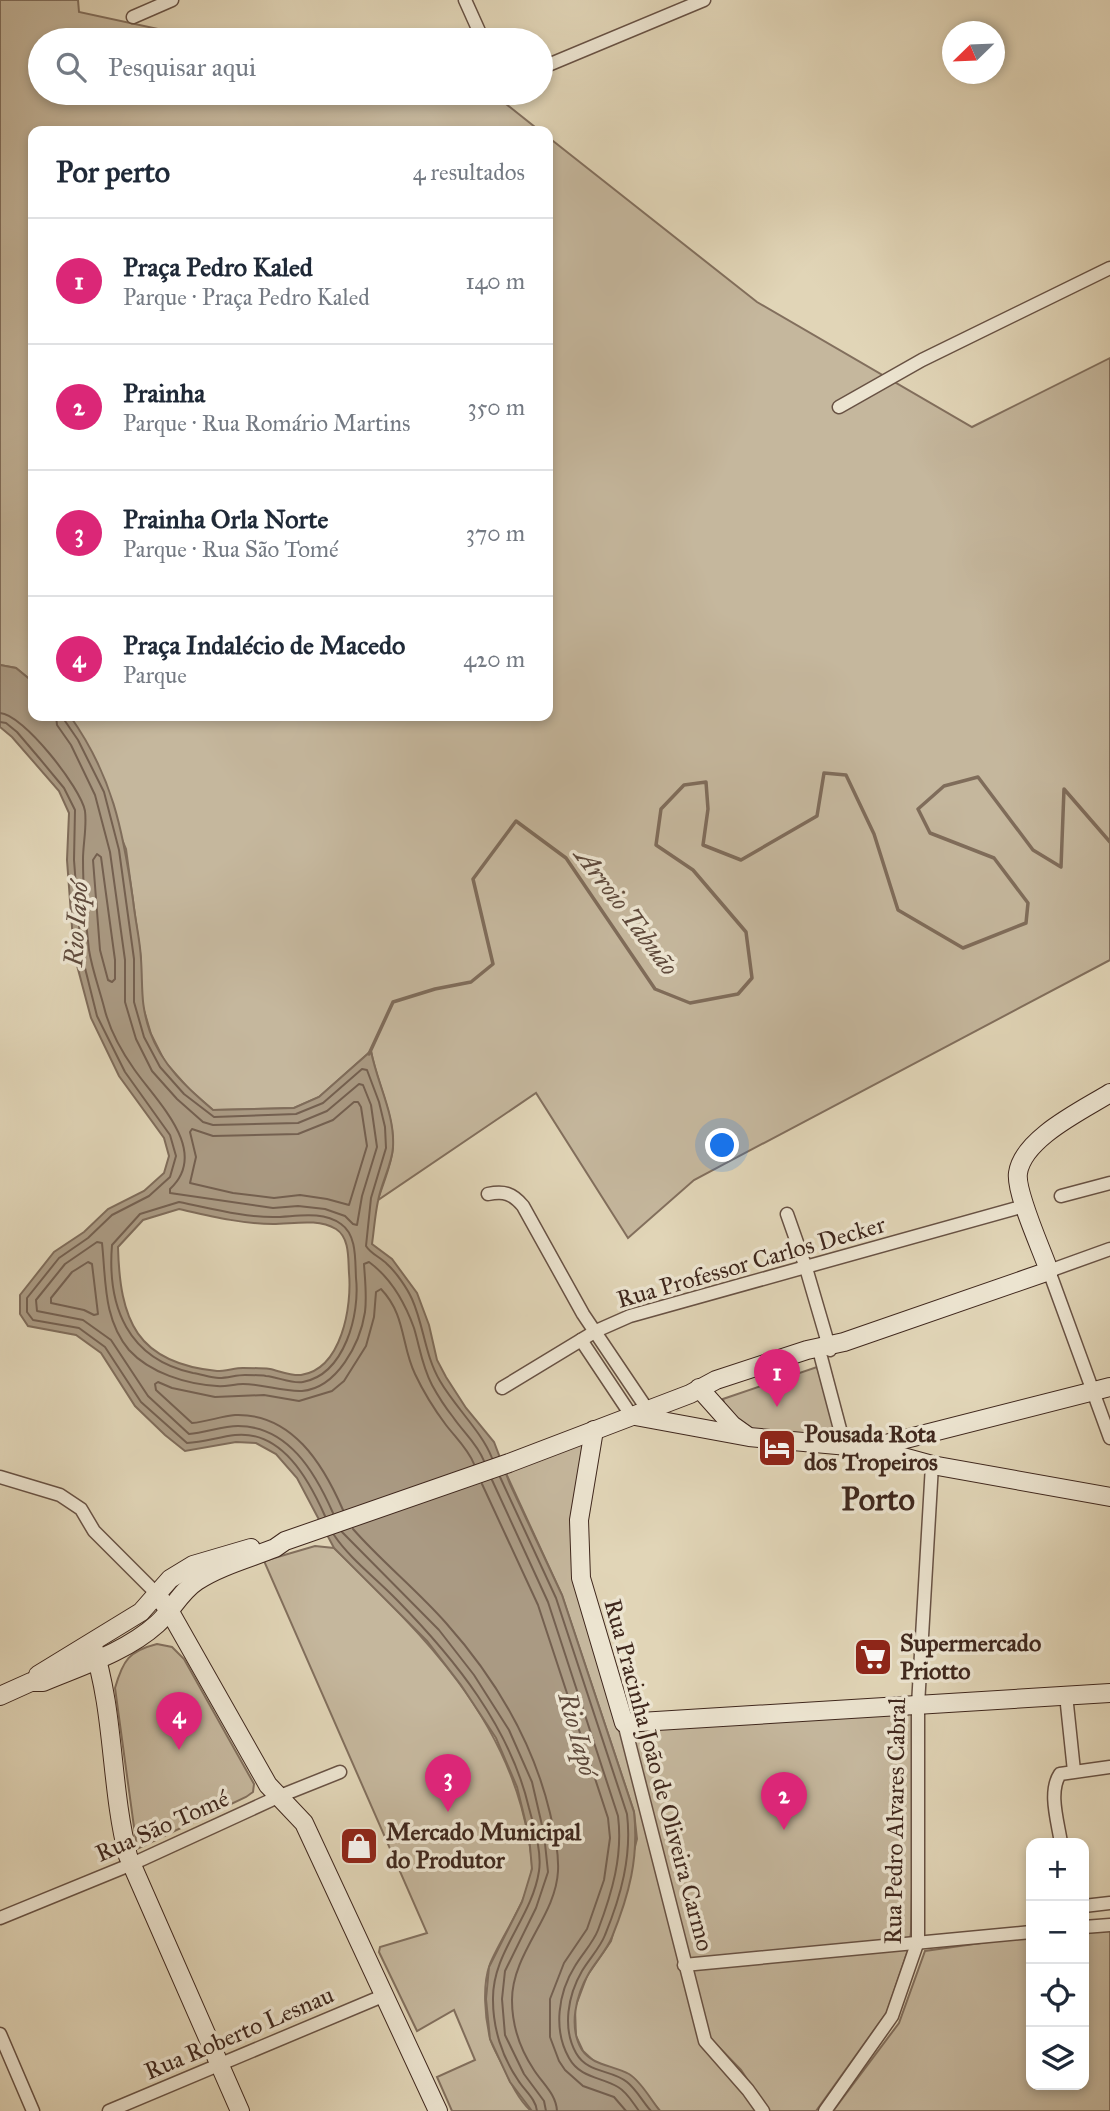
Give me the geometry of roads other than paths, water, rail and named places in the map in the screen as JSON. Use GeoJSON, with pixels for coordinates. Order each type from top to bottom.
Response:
{"type":"FeatureCollection","features":[{"type":"Feature","properties":{"kind":"street"},"geometry":{"type":"LineString","coordinates":[[133,17],[172,0]]}},
{"type":"Feature","properties":{"kind":"street"},"geometry":{"type":"LineString","coordinates":[[465,0],[478,28]]}},
{"type":"Feature","properties":{"kind":"street"},"geometry":{"type":"LineString","coordinates":[[553,63],[704,0]]}},
{"type":"Feature","properties":{"kind":"street"},"geometry":{"type":"LineString","coordinates":[[839,407],[922,360],[1110,268]]}},
{"type":"Feature","properties":{"kind":"street"},"geometry":{"type":"LineString","coordinates":[[1110,1093],[1048,1131],[1024,1157],[1018,1174],[1024,1206],[1049,1271],[1101,1389],[1110,1438]]}},
{"type":"Feature","properties":{"kind":"street"},"geometry":{"type":"LineString","coordinates":[[1060,1196],[1110,1183]]}},
{"type":"Feature","properties":{"kind":"street"},"geometry":{"type":"LineString","coordinates":[[488,1194],[501,1192],[514,1195],[523,1206],[578,1306],[596,1331],[639,1412]]}},
{"type":"Feature","properties":{"kind":"street","name":"Rua Professor Carlos Decker"},"geometry":{"type":"LineString","coordinates":[[502,1388],[596,1331],[630,1316],[1024,1206]]}},
{"type":"Feature","properties":{"kind":"street"},"geometry":{"type":"LineString","coordinates":[[787,1214],[806,1268],[828,1348],[845,1448]]}},
{"type":"Feature","properties":{"kind":"street"},"geometry":{"type":"LineString","coordinates":[[101,1648],[141,1612],[170,1579],[193,1565],[252,1547],[285,1541],[509,1463],[694,1393],[716,1380],[828,1348],[1110,1249]]}},
{"type":"Feature","properties":{"kind":"street"},"geometry":{"type":"LineString","coordinates":[[581,1340],[639,1412],[684,1425],[749,1437],[845,1448],[903,1449],[932,1465],[1110,1497]]}},
{"type":"Feature","properties":{"kind":"street"},"geometry":{"type":"LineString","coordinates":[[903,1449],[920,1437],[1101,1389]]}},
{"type":"Feature","properties":{"kind":"street"},"geometry":{"type":"LineString","coordinates":[[684,1425],[680,1408],[694,1393]]}},
{"type":"Feature","properties":{"kind":"street"},"geometry":{"type":"LineString","coordinates":[[694,1393],[749,1437]]}},
{"type":"Feature","properties":{"kind":"street","name":"Rua Pracinha João de Oliveira Carmo"},"geometry":{"type":"LineString","coordinates":[[594,1430],[579,1520],[581,1578],[624,1723],[705,2041],[763,2111]]}},
{"type":"Feature","properties":{"kind":"street"},"geometry":{"type":"LineString","coordinates":[[920,1437],[926,1445],[932,1465]]}},
{"type":"Feature","properties":{"kind":"street","name":"Rua Pedro Alvares Cabral"},"geometry":{"type":"LineString","coordinates":[[825,2111],[892,2016],[918,1941],[918,1705],[932,1465]]}},
{"type":"Feature","properties":{"kind":"street"},"geometry":{"type":"LineString","coordinates":[[0,1477],[60,1495],[81,1509],[102,1539],[156,1593],[170,1612],[268,1785],[304,1822],[438,2111]]}},
{"type":"Feature","properties":{"kind":"street"},"geometry":{"type":"LineString","coordinates":[[0,1696],[31,1682],[43,1682],[101,1648],[156,1626],[170,1612],[186,1588],[200,1579],[275,1548],[285,1541]]}},
{"type":"Feature","properties":{"kind":"street"},"geometry":{"type":"LineString","coordinates":[[101,1648],[111,1688],[106,1703],[122,1833],[132,1864],[240,2111]]}},
{"type":"Feature","properties":{"kind":"street"},"geometry":{"type":"LineString","coordinates":[[624,1723],[1110,1693]]}},
{"type":"Feature","properties":{"kind":"street"},"geometry":{"type":"LineString","coordinates":[[1066,1695],[1073,1771]]}},
{"type":"Feature","properties":{"kind":"street"},"geometry":{"type":"LineString","coordinates":[[1059,1838],[1054,1794],[1055,1782],[1060,1774],[1110,1767]]}},
{"type":"Feature","properties":{"kind":"street","name":"Rua São Tomé"},"geometry":{"type":"LineString","coordinates":[[0,1918],[132,1864],[279,1796],[340,1772]]}},
{"type":"Feature","properties":{"kind":"street"},"geometry":{"type":"LineString","coordinates":[[1089,1905],[1110,1903]]}},
{"type":"Feature","properties":{"kind":"street"},"geometry":{"type":"LineString","coordinates":[[1089,1927],[1110,1925]]}},
{"type":"Feature","properties":{"kind":"street"},"geometry":{"type":"LineString","coordinates":[[684,1965],[1026,1932]]}},
{"type":"Feature","properties":{"kind":"street","name":"Rua Roberto Lesnau"},"geometry":{"type":"LineString","coordinates":[[109,2111],[385,1995]]}},
{"type":"Feature","properties":{"kind":"street"},"geometry":{"type":"LineString","coordinates":[[0,2034],[33,2111]]}},
{"type":"Feature","properties":{"kind":"water","name":"Rio Iapó"},"geometry":{"type":"Polygon","coordinates":[[[0,665],[16,668],[28,678],[28,721],[73,721],[96,760],[114,804],[120,827],[139,937],[143,1004],[150,1032],[168,1065],[203,1102],[213,1110],[294,1108],[319,1097],[371,1051],[393,1135],[391,1161],[378,1201],[372,1244],[392,1259],[417,1293],[429,1325],[437,1360],[466,1408],[494,1442],[510,1484],[562,1595],[634,1812],[634,1861],[628,1891],[610,1942],[580,1991],[575,2011],[575,2031],[582,2050],[587,2055],[633,2077],[660,2111],[532,2111],[510,2082],[490,2039],[486,1999],[489,1967],[522,1902],[532,1869],[529,1836],[517,1787],[496,1738],[461,1685],[427,1641],[334,1548],[297,1478],[276,1454],[256,1443],[236,1442],[185,1451],[135,1406],[101,1353],[76,1335],[28,1326],[20,1314],[20,1295],[54,1252],[84,1232],[108,1209],[144,1191],[164,1173],[169,1156],[164,1138],[119,1076],[91,1018],[74,954],[67,860],[69,813],[59,791],[0,727],[0,665]],[[179,1209],[143,1220],[118,1247],[123,1296],[138,1333],[168,1359],[190,1366],[217,1371],[260,1368],[294,1375],[315,1370],[335,1349],[346,1318],[349,1287],[348,1255],[344,1238],[336,1229],[321,1224],[250,1223],[179,1209]]]}},
{"type":"Feature","properties":{"kind":"waterway","name":"Arroio Tabuão"},"geometry":{"type":"LineString","coordinates":[[369,1054],[393,1002],[435,989],[471,982],[493,964],[473,879],[516,821],[566,858],[655,989],[690,1003],[738,994],[752,978],[746,932],[693,870],[656,845],[661,809],[684,785],[706,782],[708,809],[703,845],[741,860],[817,816],[824,773],[846,775],[874,834],[898,910],[963,948],[1026,923],[1028,903],[994,858],[930,833],[918,809],[944,786],[978,777],[1033,850],[1061,867],[1064,789],[1110,842]]}},
{"type":"Feature","properties":{"kind":"place","name":"Praça Pedro Kaled"},"geometry":{"type":"Point","coordinates":[777,1407]}},
{"type":"Feature","properties":{"kind":"place","name":"Pousada Rota dos Tropeiros"},"geometry":{"type":"Point","coordinates":[777,1448]}},
{"type":"Feature","properties":{"kind":"place","name":"Supermercado Priotto"},"geometry":{"type":"Point","coordinates":[873,1657]}},
{"type":"Feature","properties":{"kind":"place","name":"Praça Indalécio de Macedo"},"geometry":{"type":"Point","coordinates":[179,1750]}},
{"type":"Feature","properties":{"kind":"place","name":"Prainha Orla Norte"},"geometry":{"type":"Point","coordinates":[448,1812]}},
{"type":"Feature","properties":{"kind":"place","name":"Prainha"},"geometry":{"type":"Point","coordinates":[784,1830]}},
{"type":"Feature","properties":{"kind":"place","name":"Mercado Municipal do Produtor"},"geometry":{"type":"Point","coordinates":[359,1846]}},
{"type":"Feature","properties":{"kind":"district","name":"Porto"},"geometry":{"type":"Point","coordinates":[878,1499]}}]}
